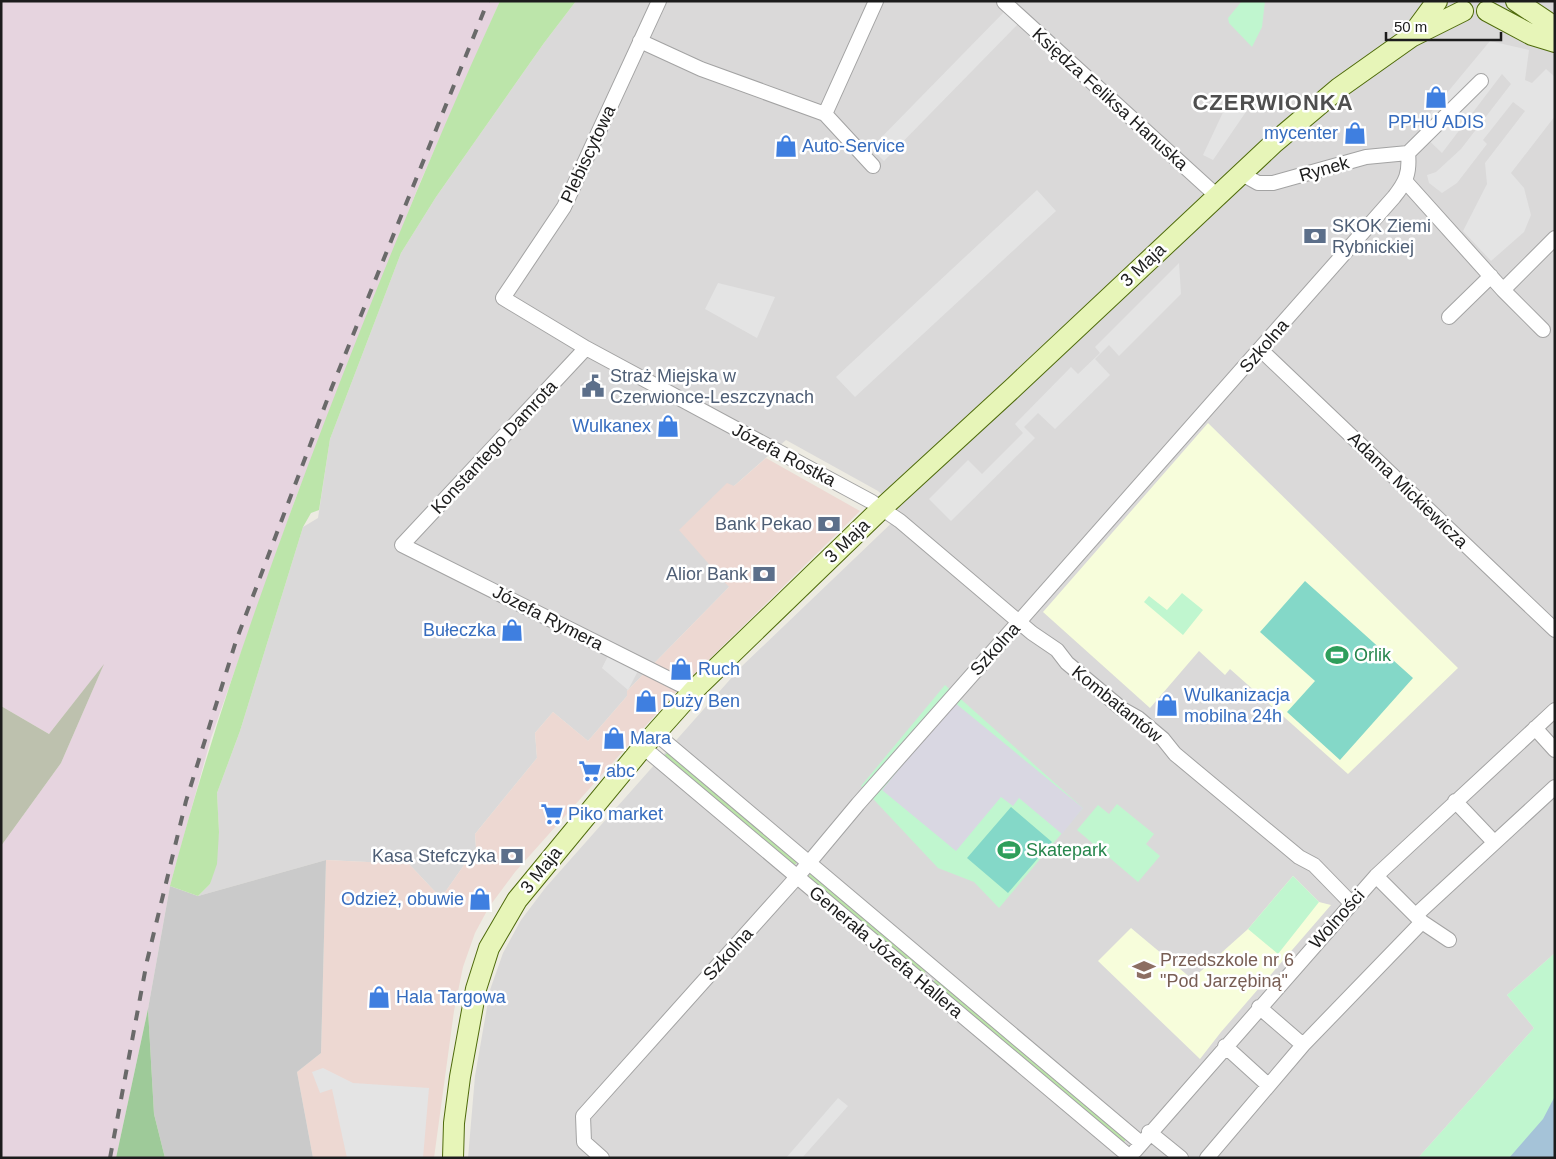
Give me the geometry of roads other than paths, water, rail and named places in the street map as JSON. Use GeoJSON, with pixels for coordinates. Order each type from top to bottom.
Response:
{"type":"FeatureCollection","features":[{"type":"Feature","properties":{"kind":"main road","name":"3 Maja"},"geometry":{"type":"LineString","coordinates":[[1411,37],[1437,1]]}},
{"type":"Feature","properties":{"kind":"main road"},"geometry":{"type":"LineString","coordinates":[[1516,1],[1555,27]]}},
{"type":"Feature","properties":{"kind":"main road","name":"3 Maja"},"geometry":{"type":"LineString","coordinates":[[453,1158],[460,1077],[476,989],[497,932],[516,900],[649,740],[693,691],[880,509],[1310,110],[1457,6]]}},
{"type":"Feature","properties":{"kind":"main road"},"geometry":{"type":"LineString","coordinates":[[1457,6],[1478,13],[1494,6],[1532,35],[1555,42]]}},
{"type":"Feature","properties":{"kind":"street","name":"Plebiscytowa"},"geometry":{"type":"LineString","coordinates":[[503,298],[564,207],[659,1]]}},
{"type":"Feature","properties":{"kind":"street"},"geometry":{"type":"LineString","coordinates":[[825,114],[876,1]]}},
{"type":"Feature","properties":{"kind":"street","name":"Księdza Feliksa Hanuska"},"geometry":{"type":"LineString","coordinates":[[1004,2],[1217,196]]}},
{"type":"Feature","properties":{"kind":"street"},"geometry":{"type":"LineString","coordinates":[[640,41],[701,69],[825,114],[873,166]]}},
{"type":"Feature","properties":{"kind":"street"},"geometry":{"type":"LineString","coordinates":[[1482,81],[1408,153],[1410,170],[1406,182],[1473,250],[1503,290],[1543,330]]}},
{"type":"Feature","properties":{"kind":"street","name":"Rynek"},"geometry":{"type":"LineString","coordinates":[[1242,174],[1258,183],[1273,183],[1366,156],[1408,153]]}},
{"type":"Feature","properties":{"kind":"street","name":"Szkolna"},"geometry":{"type":"LineString","coordinates":[[602,1158],[584,1142],[583,1116],[797,877],[1019,622],[1262,350],[1406,182]]}},
{"type":"Feature","properties":{"kind":"street"},"geometry":{"type":"LineString","coordinates":[[1503,290],[1555,238]]}},
{"type":"Feature","properties":{"kind":"street"},"geometry":{"type":"LineString","coordinates":[[1449,317],[1491,276]]}},
{"type":"Feature","properties":{"kind":"street","name":"Józefa Rostka"},"geometry":{"type":"LineString","coordinates":[[503,298],[586,348],[880,509]]}},
{"type":"Feature","properties":{"kind":"street","name":"Konstantego Damrota"},"geometry":{"type":"LineString","coordinates":[[402,545],[586,348]]}},
{"type":"Feature","properties":{"kind":"street","name":"Adama Mickiewicza"},"geometry":{"type":"LineString","coordinates":[[1262,350],[1555,630]]}},
{"type":"Feature","properties":{"kind":"street","name":"Kombatantów"},"geometry":{"type":"LineString","coordinates":[[880,509],[900,522],[1019,622],[1057,650],[1067,663],[1122,709],[1138,718],[1162,739],[1175,754],[1299,857],[1314,865],[1351,903]]}},
{"type":"Feature","properties":{"kind":"street","name":"Józefa Rymera"},"geometry":{"type":"LineString","coordinates":[[402,545],[693,691]]}},
{"type":"Feature","properties":{"kind":"street","name":"Wolności"},"geometry":{"type":"LineString","coordinates":[[1130,1157],[1259,1007],[1376,876],[1555,710]]}},
{"type":"Feature","properties":{"kind":"street"},"geometry":{"type":"LineString","coordinates":[[1535,728],[1555,750]]}},
{"type":"Feature","properties":{"kind":"street","name":"Generała Józefa Hallera"},"geometry":{"type":"LineString","coordinates":[[649,740],[809,863],[1145,1138],[1181,1158]]}},
{"type":"Feature","properties":{"kind":"street","name":"Generała Józefa Hallera"},"geometry":{"type":"LineString","coordinates":[[649,740],[797,877],[1130,1157]]}},
{"type":"Feature","properties":{"kind":"street"},"geometry":{"type":"LineString","coordinates":[[1206,1158],[1303,1045],[1419,919],[1494,842],[1555,786]]}},
{"type":"Feature","properties":{"kind":"street"},"geometry":{"type":"LineString","coordinates":[[1455,801],[1494,842]]}},
{"type":"Feature","properties":{"kind":"street"},"geometry":{"type":"LineString","coordinates":[[1376,876],[1419,919],[1449,940]]}},
{"type":"Feature","properties":{"kind":"street"},"geometry":{"type":"LineString","coordinates":[[1259,1007],[1303,1045]]}},
{"type":"Feature","properties":{"kind":"street"},"geometry":{"type":"LineString","coordinates":[[1225,1046],[1268,1085]]}},
{"type":"Feature","properties":{"kind":"street"},"geometry":{"type":"LineString","coordinates":[[448,1158],[454,1134]]}},
{"type":"Feature","properties":{"kind":"railway"},"geometry":{"type":"LineString","coordinates":[[110,1158],[147,961],[186,801],[236,641],[332,387],[488,1]]}},
{"type":"Feature","properties":{"kind":"place","name":"PPHU ADIS"},"geometry":{"type":"Point","coordinates":[1436,97]}},
{"type":"Feature","properties":{"kind":"place","name":"mycenter"},"geometry":{"type":"Point","coordinates":[1355,133]}},
{"type":"Feature","properties":{"kind":"place","name":"Auto-Service"},"geometry":{"type":"Point","coordinates":[786,146]}},
{"type":"Feature","properties":{"kind":"place","name":"SKOK Ziemi Rybnickiej"},"geometry":{"type":"Point","coordinates":[1315,236]}},
{"type":"Feature","properties":{"kind":"place","name":"Straż Miejska w Czerwionce-Leszczynach"},"geometry":{"type":"Point","coordinates":[593,386]}},
{"type":"Feature","properties":{"kind":"place","name":"Wulkanex"},"geometry":{"type":"Point","coordinates":[668,426]}},
{"type":"Feature","properties":{"kind":"place","name":"Bank Pekao"},"geometry":{"type":"Point","coordinates":[829,524]}},
{"type":"Feature","properties":{"kind":"place","name":"Alior Bank"},"geometry":{"type":"Point","coordinates":[764,574]}},
{"type":"Feature","properties":{"kind":"place","name":"Bułeczka"},"geometry":{"type":"Point","coordinates":[512,630]}},
{"type":"Feature","properties":{"kind":"place","name":"Orlik"},"geometry":{"type":"Point","coordinates":[1337,655]}},
{"type":"Feature","properties":{"kind":"place","name":"Ruch"},"geometry":{"type":"Point","coordinates":[681,669]}},
{"type":"Feature","properties":{"kind":"place","name":"Duży Ben"},"geometry":{"type":"Point","coordinates":[646,701]}},
{"type":"Feature","properties":{"kind":"place","name":"Wulkanizacja mobilna 24h"},"geometry":{"type":"Point","coordinates":[1167,705]}},
{"type":"Feature","properties":{"kind":"place","name":"Mara"},"geometry":{"type":"Point","coordinates":[614,738]}},
{"type":"Feature","properties":{"kind":"place","name":"abc"},"geometry":{"type":"Point","coordinates":[590,771]}},
{"type":"Feature","properties":{"kind":"place","name":"Piko market"},"geometry":{"type":"Point","coordinates":[552,814]}},
{"type":"Feature","properties":{"kind":"place","name":"Skatepark"},"geometry":{"type":"Point","coordinates":[1009,850]}},
{"type":"Feature","properties":{"kind":"place","name":"Kasa Stefczyka"},"geometry":{"type":"Point","coordinates":[512,856]}},
{"type":"Feature","properties":{"kind":"place","name":"Odzież, obuwie"},"geometry":{"type":"Point","coordinates":[480,899]}},
{"type":"Feature","properties":{"kind":"place","name":"Przedszkole nr 6 \"Pod Jarzębiną\""},"geometry":{"type":"Point","coordinates":[1144,970]}},
{"type":"Feature","properties":{"kind":"place","name":"Hala Targowa"},"geometry":{"type":"Point","coordinates":[379,997]}},
{"type":"Feature","properties":{"kind":"district","name":"CZERWIONKA"},"geometry":{"type":"Point","coordinates":[1273,102]}}]}
